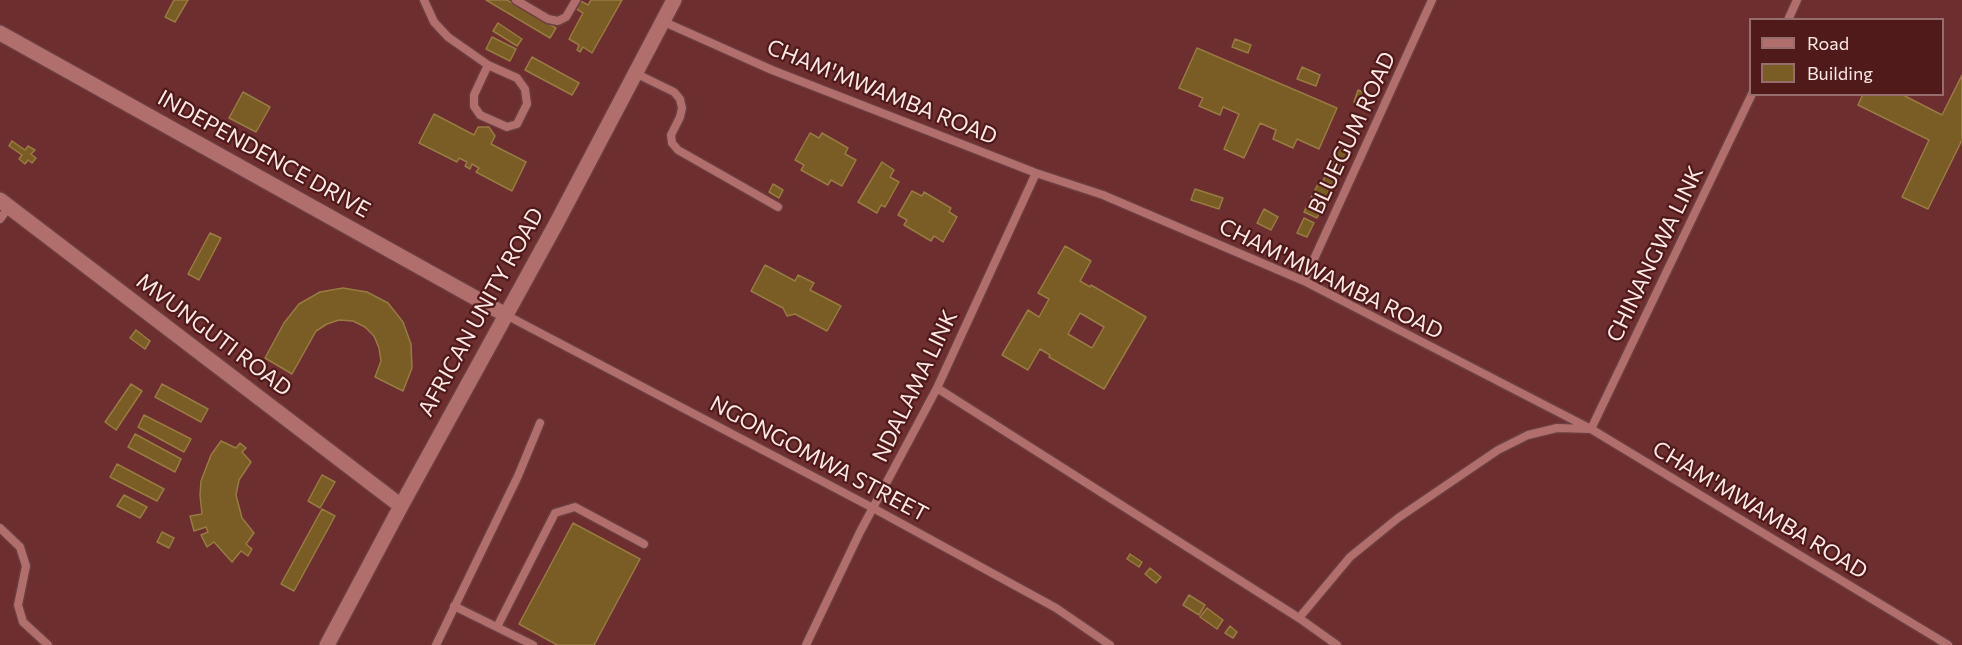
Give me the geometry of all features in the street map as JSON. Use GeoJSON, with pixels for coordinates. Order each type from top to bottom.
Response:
{"type":"FeatureCollection","features":[{"type":"Feature","properties":{"kind":"street","name":"AFRICAN UNITY ROAD"},"geometry":{"type":"LineString","coordinates":[[327,645],[674,0]]}},
{"type":"Feature","properties":{"kind":"street","name":"INDEPENDENCE DRIVE"},"geometry":{"type":"LineString","coordinates":[[0,33],[506,315]]}},
{"type":"Feature","properties":{"kind":"street","name":"MVUNGUTI ROAD"},"geometry":{"type":"LineString","coordinates":[[3,209],[401,506]]}},
{"type":"Feature","properties":{"kind":"lane"},"geometry":{"type":"LineString","coordinates":[[424,0],[434,22],[448,37],[488,65],[517,78],[525,89],[527,104],[517,124],[507,127],[480,115],[474,106],[474,95],[488,65]]}},
{"type":"Feature","properties":{"kind":"lane"},"geometry":{"type":"LineString","coordinates":[[516,0],[548,19],[558,21],[566,17],[576,0]]}},
{"type":"Feature","properties":{"kind":"lane","name":"BLUEGUM ROAD"},"geometry":{"type":"LineString","coordinates":[[1304,281],[1432,0]]}},
{"type":"Feature","properties":{"kind":"lane"},"geometry":{"type":"LineString","coordinates":[[1789,18],[1797,0]]}},
{"type":"Feature","properties":{"kind":"lane","name":"CHAM'MWAMBA ROAD"},"geometry":{"type":"LineString","coordinates":[[662,21],[772,70],[1036,172],[1103,195],[1304,281],[1591,429],[1948,645]]}},
{"type":"Feature","properties":{"kind":"lane"},"geometry":{"type":"LineString","coordinates":[[634,73],[674,92],[680,99],[682,108],[680,117],[671,135],[672,143],[678,150],[778,207]]}},
{"type":"Feature","properties":{"kind":"lane","name":"CHINANGWA LINK"},"geometry":{"type":"LineString","coordinates":[[1591,429],[1751,96]]}},
{"type":"Feature","properties":{"kind":"lane","name":"NDALAMA LINK"},"geometry":{"type":"LineString","coordinates":[[806,645],[873,508],[937,388],[1036,172]]}},
{"type":"Feature","properties":{"kind":"lane","name":"NGONGOMWA STREET"},"geometry":{"type":"LineString","coordinates":[[506,315],[873,508],[1056,608],[1110,645]]}},
{"type":"Feature","properties":{"kind":"lane"},"geometry":{"type":"LineString","coordinates":[[937,388],[1299,618],[1337,645]]}},
{"type":"Feature","properties":{"kind":"lane"},"geometry":{"type":"LineString","coordinates":[[436,645],[518,476],[540,423]]}},
{"type":"Feature","properties":{"kind":"lane"},"geometry":{"type":"LineString","coordinates":[[1299,618],[1350,557],[1398,518],[1498,450],[1528,435],[1557,428],[1591,429]]}},
{"type":"Feature","properties":{"kind":"lane"},"geometry":{"type":"LineString","coordinates":[[497,627],[555,513],[575,507],[644,544]]}},
{"type":"Feature","properties":{"kind":"lane"},"geometry":{"type":"LineString","coordinates":[[0,528],[20,547],[26,566],[18,605],[22,622],[48,645]]}},
{"type":"Feature","properties":{"kind":"lane"},"geometry":{"type":"LineString","coordinates":[[454,606],[533,645]]}},
{"type":"Feature","properties":{"kind":"shaded area"},"geometry":{"type":"Polygon","coordinates":[[[0,0],[1962,0],[1962,645],[0,645],[0,0]]]}},
{"type":"Feature","properties":{"kind":"building"},"geometry":{"type":"Polygon","coordinates":[[[174,0],[188,0],[175,22],[165,17],[174,0]]]}},
{"type":"Feature","properties":{"kind":"building"},"geometry":{"type":"Polygon","coordinates":[[[486,0],[507,0],[556,28],[550,38],[486,0]]]}},
{"type":"Feature","properties":{"kind":"building"},"geometry":{"type":"Polygon","coordinates":[[[579,0],[588,5],[591,0],[622,0],[592,53],[583,47],[580,52],[577,50],[579,45],[569,39],[583,13],[575,8],[579,0]]]}},
{"type":"Feature","properties":{"kind":"building"},"geometry":{"type":"Polygon","coordinates":[[[498,23],[522,39],[517,46],[493,31],[498,23]]]}},
{"type":"Feature","properties":{"kind":"building"},"geometry":{"type":"Polygon","coordinates":[[[492,37],[516,49],[510,61],[486,49],[492,37]]]}},
{"type":"Feature","properties":{"kind":"building"},"geometry":{"type":"Polygon","coordinates":[[[1235,39],[1251,45],[1248,53],[1232,47],[1235,39]]]}},
{"type":"Feature","properties":{"kind":"building"},"geometry":{"type":"Polygon","coordinates":[[[1197,48],[1337,108],[1319,149],[1297,139],[1293,148],[1273,139],[1276,130],[1260,123],[1244,158],[1224,149],[1239,114],[1223,107],[1220,115],[1199,106],[1203,98],[1179,88],[1197,48]]]}},
{"type":"Feature","properties":{"kind":"building"},"geometry":{"type":"Polygon","coordinates":[[[532,57],[579,83],[572,95],[525,70],[532,57]]]}},
{"type":"Feature","properties":{"kind":"building"},"geometry":{"type":"Polygon","coordinates":[[[1302,67],[1320,75],[1316,86],[1297,79],[1302,67]]]}},
{"type":"Feature","properties":{"kind":"building"},"geometry":{"type":"Polygon","coordinates":[[[1962,75],[1962,140],[1928,209],[1902,197],[1929,140],[1858,105],[1862,96],[1905,96],[1942,115],[1962,75]]]}},
{"type":"Feature","properties":{"kind":"building"},"geometry":{"type":"Polygon","coordinates":[[[1358,90],[1367,94],[1363,105],[1354,102],[1358,90]]]}},
{"type":"Feature","properties":{"kind":"building"},"geometry":{"type":"Polygon","coordinates":[[[243,92],[270,107],[256,132],[229,118],[243,92]]]}},
{"type":"Feature","properties":{"kind":"building"},"geometry":{"type":"Polygon","coordinates":[[[434,114],[474,135],[478,127],[489,127],[495,136],[491,144],[526,162],[512,191],[476,172],[479,168],[472,164],[470,169],[465,166],[467,162],[459,158],[457,162],[419,143],[434,114]]]}},
{"type":"Feature","properties":{"kind":"building"},"geometry":{"type":"Polygon","coordinates":[[[810,133],[819,138],[822,133],[848,148],[845,154],[856,160],[842,186],[831,180],[828,185],[801,170],[804,165],[795,160],[810,133]]]}},
{"type":"Feature","properties":{"kind":"building"},"geometry":{"type":"Polygon","coordinates":[[[1341,140],[1352,145],[1334,186],[1323,181],[1341,140]]]}},
{"type":"Feature","properties":{"kind":"building"},"geometry":{"type":"Polygon","coordinates":[[[12,141],[25,150],[28,146],[35,150],[31,154],[36,158],[32,163],[28,160],[25,164],[19,159],[22,155],[9,146],[12,141]]]}},
{"type":"Feature","properties":{"kind":"building"},"geometry":{"type":"Polygon","coordinates":[[[882,162],[894,170],[890,177],[899,182],[885,207],[881,205],[877,213],[858,202],[882,162]]]}},
{"type":"Feature","properties":{"kind":"building"},"geometry":{"type":"Polygon","coordinates":[[[1319,182],[1331,188],[1317,218],[1304,212],[1319,182]]]}},
{"type":"Feature","properties":{"kind":"building"},"geometry":{"type":"Polygon","coordinates":[[[773,184],[783,190],[779,198],[769,192],[773,184]]]}},
{"type":"Feature","properties":{"kind":"building"},"geometry":{"type":"Polygon","coordinates":[[[1195,189],[1223,198],[1219,209],[1191,200],[1195,189]]]}},
{"type":"Feature","properties":{"kind":"building"},"geometry":{"type":"Polygon","coordinates":[[[912,191],[922,196],[924,192],[951,208],[949,212],[957,217],[943,242],[934,236],[931,241],[904,225],[907,220],[898,215],[912,191]]]}},
{"type":"Feature","properties":{"kind":"building"},"geometry":{"type":"Polygon","coordinates":[[[1264,209],[1278,217],[1271,230],[1257,223],[1264,209]]]}},
{"type":"Feature","properties":{"kind":"building"},"geometry":{"type":"Polygon","coordinates":[[[1304,218],[1314,223],[1307,237],[1297,233],[1304,218]]]}},
{"type":"Feature","properties":{"kind":"building"},"geometry":{"type":"Polygon","coordinates":[[[210,233],[221,238],[199,280],[188,274],[210,233]]]}},
{"type":"Feature","properties":{"kind":"building"},"geometry":{"type":"Polygon","coordinates":[[[1065,246],[1091,261],[1080,281],[1146,317],[1104,389],[1049,357],[1050,355],[1040,349],[1028,370],[1002,355],[1028,310],[1039,317],[1049,299],[1038,293],[1065,246]],[[1080,313],[1068,334],[1092,348],[1104,327],[1080,313]]]}},
{"type":"Feature","properties":{"kind":"building"},"geometry":{"type":"Polygon","coordinates":[[[765,265],[795,281],[798,275],[814,283],[810,290],[841,306],[827,331],[795,314],[787,316],[783,308],[751,291],[765,265]]]}},
{"type":"Feature","properties":{"kind":"building"},"geometry":{"type":"Polygon","coordinates":[[[343,288],[367,292],[388,303],[403,322],[411,344],[412,368],[403,391],[375,377],[381,361],[379,348],[374,336],[365,327],[353,321],[339,320],[316,331],[292,374],[265,358],[284,323],[299,304],[320,292],[343,288]]]}},
{"type":"Feature","properties":{"kind":"building"},"geometry":{"type":"Polygon","coordinates":[[[136,330],[150,341],[145,349],[130,338],[136,330]]]}},
{"type":"Feature","properties":{"kind":"building"},"geometry":{"type":"Polygon","coordinates":[[[131,384],[142,391],[116,430],[105,422],[131,384]]]}},
{"type":"Feature","properties":{"kind":"building"},"geometry":{"type":"Polygon","coordinates":[[[162,384],[208,409],[201,422],[155,397],[162,384]]]}},
{"type":"Feature","properties":{"kind":"building"},"geometry":{"type":"Polygon","coordinates":[[[144,415],[191,439],[184,452],[138,427],[144,415]]]}},
{"type":"Feature","properties":{"kind":"building"},"geometry":{"type":"Polygon","coordinates":[[[135,434],[181,459],[175,472],[128,447],[135,434]]]}},
{"type":"Feature","properties":{"kind":"building"},"geometry":{"type":"Polygon","coordinates":[[[221,441],[236,448],[240,443],[246,448],[242,452],[251,462],[239,480],[236,495],[242,518],[254,533],[246,544],[252,549],[248,556],[241,551],[232,562],[214,542],[207,547],[201,535],[208,532],[206,527],[194,531],[190,516],[202,514],[201,481],[211,455],[221,441]]]}},
{"type":"Feature","properties":{"kind":"building"},"geometry":{"type":"Polygon","coordinates":[[[117,464],[164,489],[157,501],[110,477],[117,464]]]}},
{"type":"Feature","properties":{"kind":"building"},"geometry":{"type":"Polygon","coordinates":[[[322,475],[335,482],[320,508],[308,501],[322,475]]]}},
{"type":"Feature","properties":{"kind":"building"},"geometry":{"type":"Polygon","coordinates":[[[124,495],[147,507],[140,518],[117,506],[124,495]]]}},
{"type":"Feature","properties":{"kind":"building"},"geometry":{"type":"Polygon","coordinates":[[[322,509],[335,516],[294,591],[281,584],[322,509]]]}},
{"type":"Feature","properties":{"kind":"building"},"geometry":{"type":"Polygon","coordinates":[[[573,523],[640,559],[594,645],[557,645],[519,624],[573,523]]]}},
{"type":"Feature","properties":{"kind":"building"},"geometry":{"type":"Polygon","coordinates":[[[162,532],[174,538],[169,548],[157,542],[162,532]]]}},
{"type":"Feature","properties":{"kind":"building"},"geometry":{"type":"Polygon","coordinates":[[[1130,554],[1142,562],[1139,567],[1127,559],[1130,554]]]}},
{"type":"Feature","properties":{"kind":"building"},"geometry":{"type":"Polygon","coordinates":[[[1150,568],[1161,577],[1156,583],[1145,574],[1150,568]]]}},
{"type":"Feature","properties":{"kind":"building"},"geometry":{"type":"Polygon","coordinates":[[[1189,595],[1205,605],[1199,615],[1183,605],[1189,595]]]}},
{"type":"Feature","properties":{"kind":"building"},"geometry":{"type":"Polygon","coordinates":[[[1207,608],[1223,620],[1217,629],[1200,617],[1207,608]]]}},
{"type":"Feature","properties":{"kind":"building"},"geometry":{"type":"Polygon","coordinates":[[[1230,626],[1237,632],[1233,638],[1225,633],[1230,626]]]}}]}
